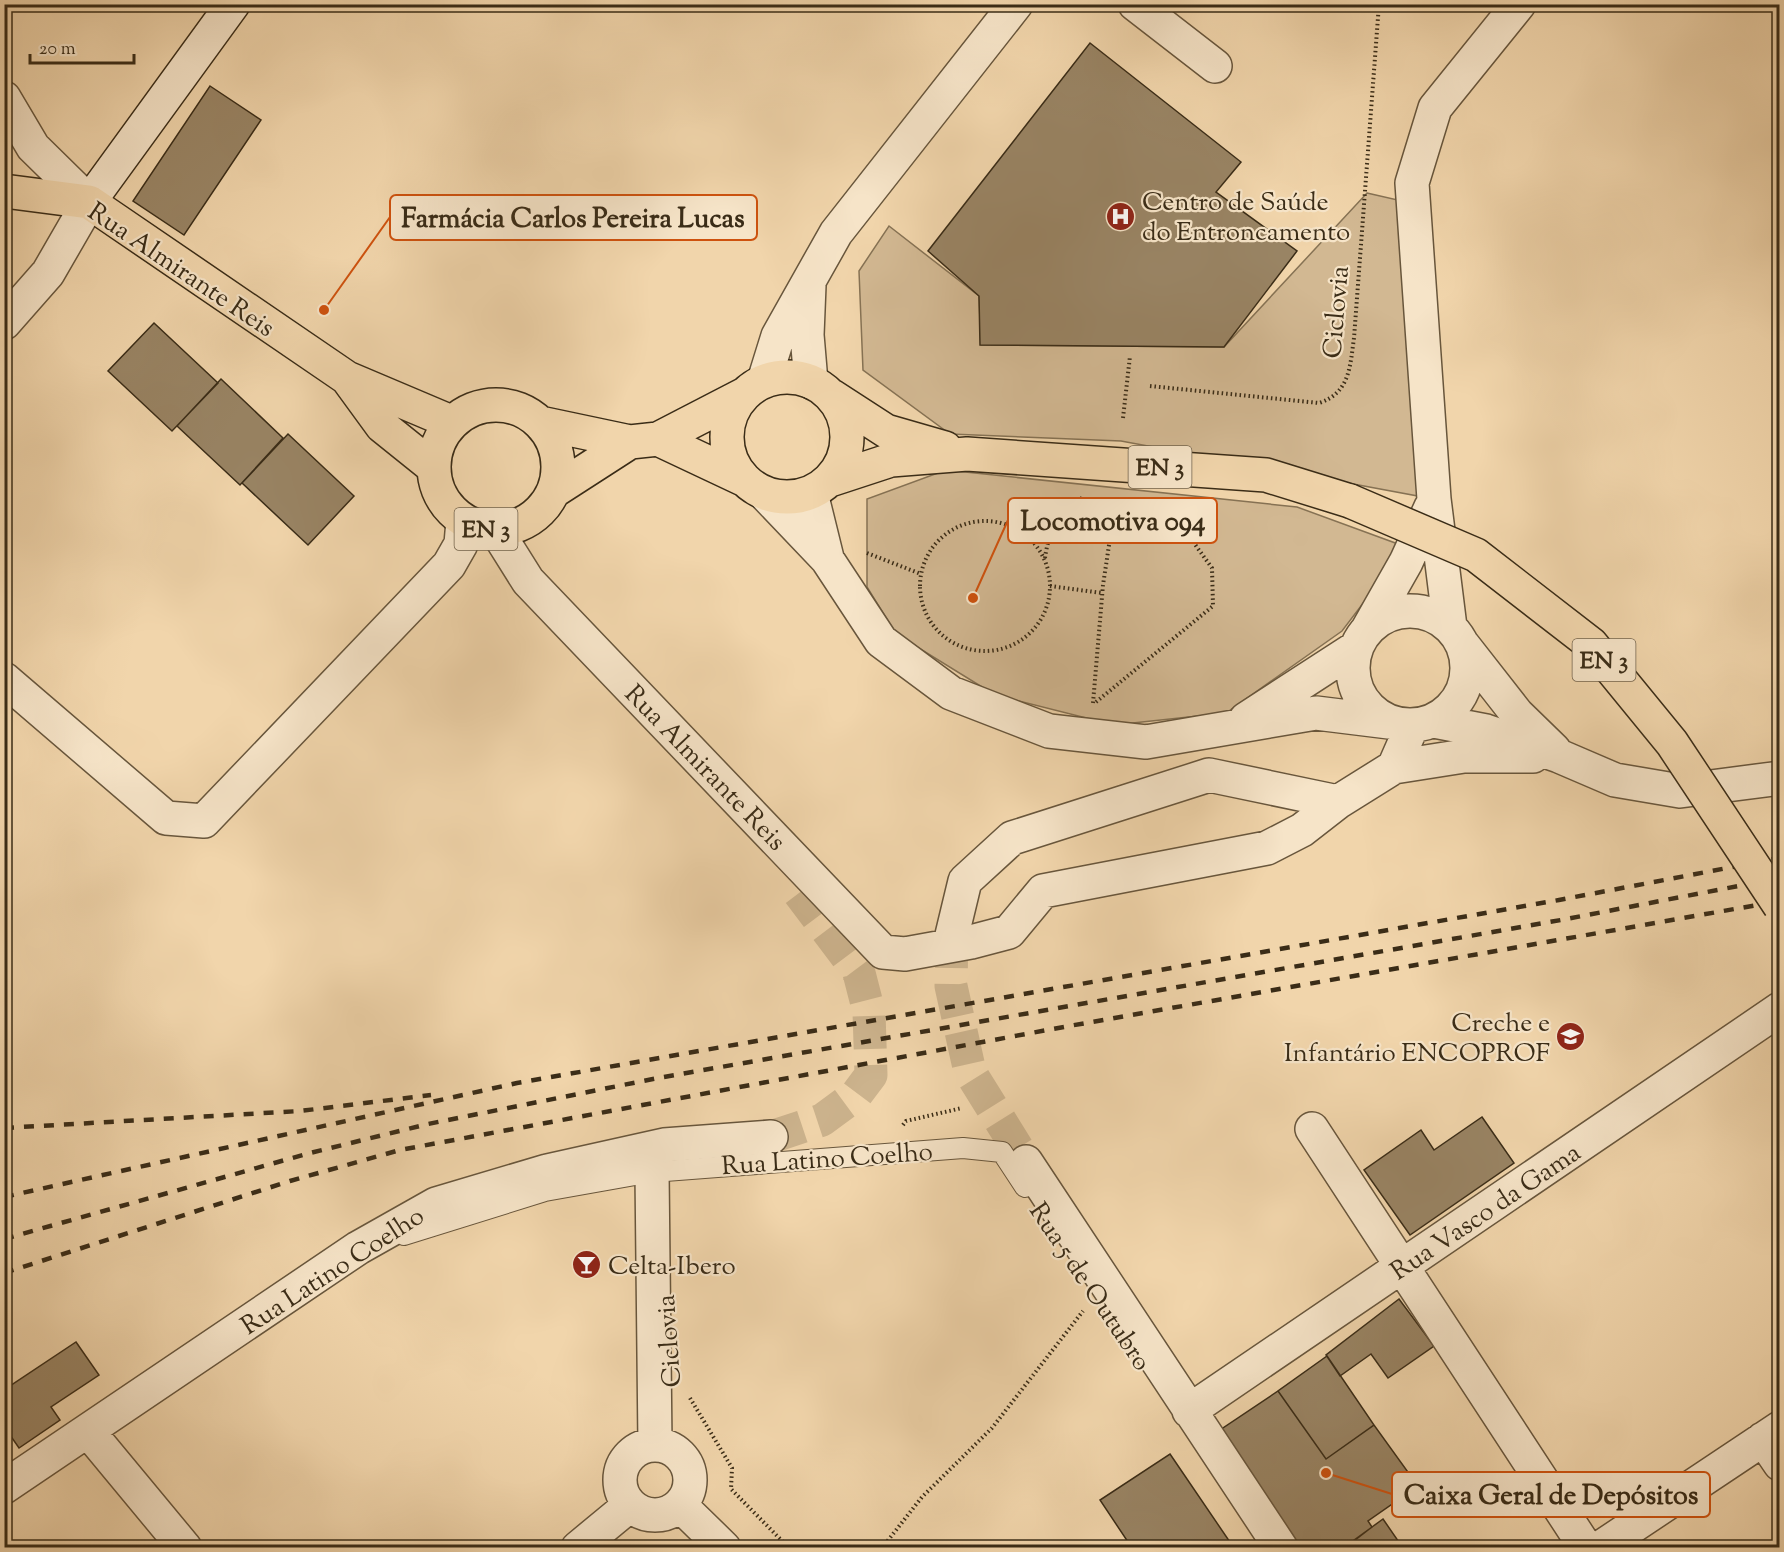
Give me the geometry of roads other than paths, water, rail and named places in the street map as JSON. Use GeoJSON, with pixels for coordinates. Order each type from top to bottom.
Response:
{"type":"FeatureCollection","features":[{"type":"Feature","properties":{"kind":"main road","name":"Rua Almirante Reis"},"geometry":{"type":"LineString","coordinates":[[4,191],[89,202],[347,378]]}},
{"type":"Feature","properties":{"kind":"main road","name":"EN 3"},"geometry":{"type":"LineString","coordinates":[[433,466],[436,488],[447,507],[463,521],[483,529],[496,530],[514,527],[531,519],[544,507],[554,491],[644,440],[755,388],[788,377],[821,388],[886,431],[967,454]]}},
{"type":"Feature","properties":{"kind":"main road"},"geometry":{"type":"LineString","coordinates":[[347,378],[451,422],[435,450],[433,466]]}},
{"type":"Feature","properties":{"kind":"main road"},"geometry":{"type":"LineString","coordinates":[[347,378],[382,426],[433,466]]}},
{"type":"Feature","properties":{"kind":"main road"},"geometry":{"type":"LineString","coordinates":[[754,487],[731,460],[727,437],[731,414],[755,388]]}},
{"type":"Feature","properties":{"kind":"main road"},"geometry":{"type":"LineString","coordinates":[[820,487],[843,461],[848,438],[844,415],[821,388]]}},
{"type":"Feature","properties":{"kind":"main road","name":"EN 3"},"geometry":{"type":"LineString","coordinates":[[451,422],[467,411],[496,405],[524,411],[540,423],[644,440],[754,487],[788,498],[891,460],[967,454],[1266,475],[1350,501],[1476,555],[1591,644],[1672,743],[1779,906]]}},
{"type":"Feature","properties":{"kind":"main road"},"geometry":{"type":"LineString","coordinates":[[540,423],[551,438],[557,455],[558,474],[554,491]]}},
{"type":"Feature","properties":{"kind":"street"},"geometry":{"type":"LineString","coordinates":[[4,323],[48,273],[89,202],[233,4]]}},
{"type":"Feature","properties":{"kind":"street"},"geometry":{"type":"LineString","coordinates":[[755,388],[778,336],[836,233],[1016,4]]}},
{"type":"Feature","properties":{"kind":"street"},"geometry":{"type":"LineString","coordinates":[[1136,4],[1215,66]]}},
{"type":"Feature","properties":{"kind":"street"},"geometry":{"type":"LineString","coordinates":[[1434,500],[1406,562],[1362,638],[1353,670],[1358,692],[1370,710],[1412,723],[1452,708],[1464,690],[1468,667],[1456,636],[1434,500],[1412,183],[1435,108],[1519,4]]}},
{"type":"Feature","properties":{"kind":"street"},"geometry":{"type":"LineString","coordinates":[[4,98],[33,147],[89,202]]}},
{"type":"Feature","properties":{"kind":"street"},"geometry":{"type":"LineString","coordinates":[[810,278],[807,335],[821,388]]}},
{"type":"Feature","properties":{"kind":"street"},"geometry":{"type":"LineString","coordinates":[[754,487],[827,559],[881,641],[951,693],[1049,730],[1092,720],[1146,742],[1316,713],[1486,730],[1559,756],[1615,780],[1680,791],[1779,778]]}},
{"type":"Feature","properties":{"kind":"street"},"geometry":{"type":"LineString","coordinates":[[820,487],[827,559]]}},
{"type":"Feature","properties":{"kind":"street"},"geometry":{"type":"LineString","coordinates":[[4,679],[166,818],[204,821],[448,565],[461,544],[463,521]]}},
{"type":"Feature","properties":{"kind":"street","name":"Rua Almirante Reis"},"geometry":{"type":"LineString","coordinates":[[496,530],[567,647],[799,893]]}},
{"type":"Feature","properties":{"kind":"street","name":"Rua Almirante Reis"},"geometry":{"type":"LineString","coordinates":[[528,581],[883,952],[916,952],[972,942],[1009,932],[1043,891],[1267,848],[1302,831],[1338,802]]}},
{"type":"Feature","properties":{"kind":"street"},"geometry":{"type":"LineString","coordinates":[[1232,728],[1362,638],[1387,616],[1408,611],[1431,615],[1456,636],[1517,714],[1559,756]]}},
{"type":"Feature","properties":{"kind":"street"},"geometry":{"type":"LineString","coordinates":[[1394,767],[1412,723]]}},
{"type":"Feature","properties":{"kind":"street"},"geometry":{"type":"LineString","coordinates":[[952,935],[965,881],[1012,838],[1209,775],[1338,802],[1394,767],[1464,756],[1559,756]]}},
{"type":"Feature","properties":{"kind":"street","name":"Rua Vasco da Gama"},"geometry":{"type":"LineString","coordinates":[[1189,1411],[1779,1009]]}},
{"type":"Feature","properties":{"kind":"street"},"geometry":{"type":"LineString","coordinates":[[1311,1129],[1586,1548]]}},
{"type":"Feature","properties":{"kind":"street","name":"Rua Latino Coelho"},"geometry":{"type":"LineString","coordinates":[[4,1487],[358,1248],[436,1204],[547,1171],[664,1146],[771,1137]]}},
{"type":"Feature","properties":{"kind":"street","name":"Rua 5 de Outubro"},"geometry":{"type":"LineString","coordinates":[[1014,1157],[1281,1548]]}},
{"type":"Feature","properties":{"kind":"street"},"geometry":{"type":"LineString","coordinates":[[652,1172],[655,1445]]}},
{"type":"Feature","properties":{"kind":"street"},"geometry":{"type":"LineString","coordinates":[[88,1431],[185,1548]]}},
{"type":"Feature","properties":{"kind":"street"},"geometry":{"type":"LineString","coordinates":[[1600,1548],[1774,1444]]}},
{"type":"Feature","properties":{"kind":"street"},"geometry":{"type":"LineString","coordinates":[[655,1445],[674,1452],[687,1467],[690,1480],[687,1494],[680,1505],[668,1513],[655,1516],[641,1513],[630,1505],[622,1494],[620,1480],[622,1466],[629,1455],[641,1448],[655,1445]]}},
{"type":"Feature","properties":{"kind":"street"},"geometry":{"type":"LineString","coordinates":[[578,1548],[630,1505]]}},
{"type":"Feature","properties":{"kind":"street"},"geometry":{"type":"LineString","coordinates":[[680,1505],[724,1548]]}},
{"type":"Feature","properties":{"kind":"lane","name":"Rua Latino Coelho"},"geometry":{"type":"LineString","coordinates":[[358,1248],[545,1191],[652,1172],[963,1148],[1014,1157]]}},
{"type":"Feature","properties":{"kind":"lane","name":"Rua 5 de Outubro"},"geometry":{"type":"LineString","coordinates":[[1014,1157],[1097,1295],[1159,1388],[1189,1411]]}},
{"type":"Feature","properties":{"kind":"tunnel"},"geometry":{"type":"LineString","coordinates":[[771,1137],[822,1120],[856,1095],[871,1075],[869,1012],[859,973],[799,893]]}},
{"type":"Feature","properties":{"kind":"tunnel"},"geometry":{"type":"LineString","coordinates":[[952,935],[951,986],[970,1072],[1026,1162]]}},
{"type":"Feature","properties":{"kind":"railway"},"geometry":{"type":"LineString","coordinates":[[4,1197],[517,1083],[1559,900],[1780,858]]}},
{"type":"Feature","properties":{"kind":"railway"},"geometry":{"type":"LineString","coordinates":[[4,1239],[310,1153],[428,1124],[658,1078],[1561,920],[1780,878]]}},
{"type":"Feature","properties":{"kind":"railway"},"geometry":{"type":"LineString","coordinates":[[4,1273],[290,1181],[400,1150],[1069,1026],[1780,901]]}},
{"type":"Feature","properties":{"kind":"railway"},"geometry":{"type":"LineString","coordinates":[[4,1128],[300,1111],[431,1095]]}},
{"type":"Feature","properties":{"kind":"place","name":"Centro de Saúde do Entroncamento"},"geometry":{"type":"Point","coordinates":[1121,216]}},
{"type":"Feature","properties":{"kind":"place","name":"Farmácia Carlos Pereira Lucas"},"geometry":{"type":"Point","coordinates":[324,310]}},
{"type":"Feature","properties":{"kind":"place","name":"Locomotiva 094"},"geometry":{"type":"Point","coordinates":[973,598]}},
{"type":"Feature","properties":{"kind":"place","name":"Creche e Infantário ENCOPROF"},"geometry":{"type":"Point","coordinates":[1571,1037]}},
{"type":"Feature","properties":{"kind":"place","name":"Celta-Ibero"},"geometry":{"type":"Point","coordinates":[587,1265]}},
{"type":"Feature","properties":{"kind":"place","name":"Caixa Geral de Depósitos"},"geometry":{"type":"Point","coordinates":[1326,1473]}}]}
